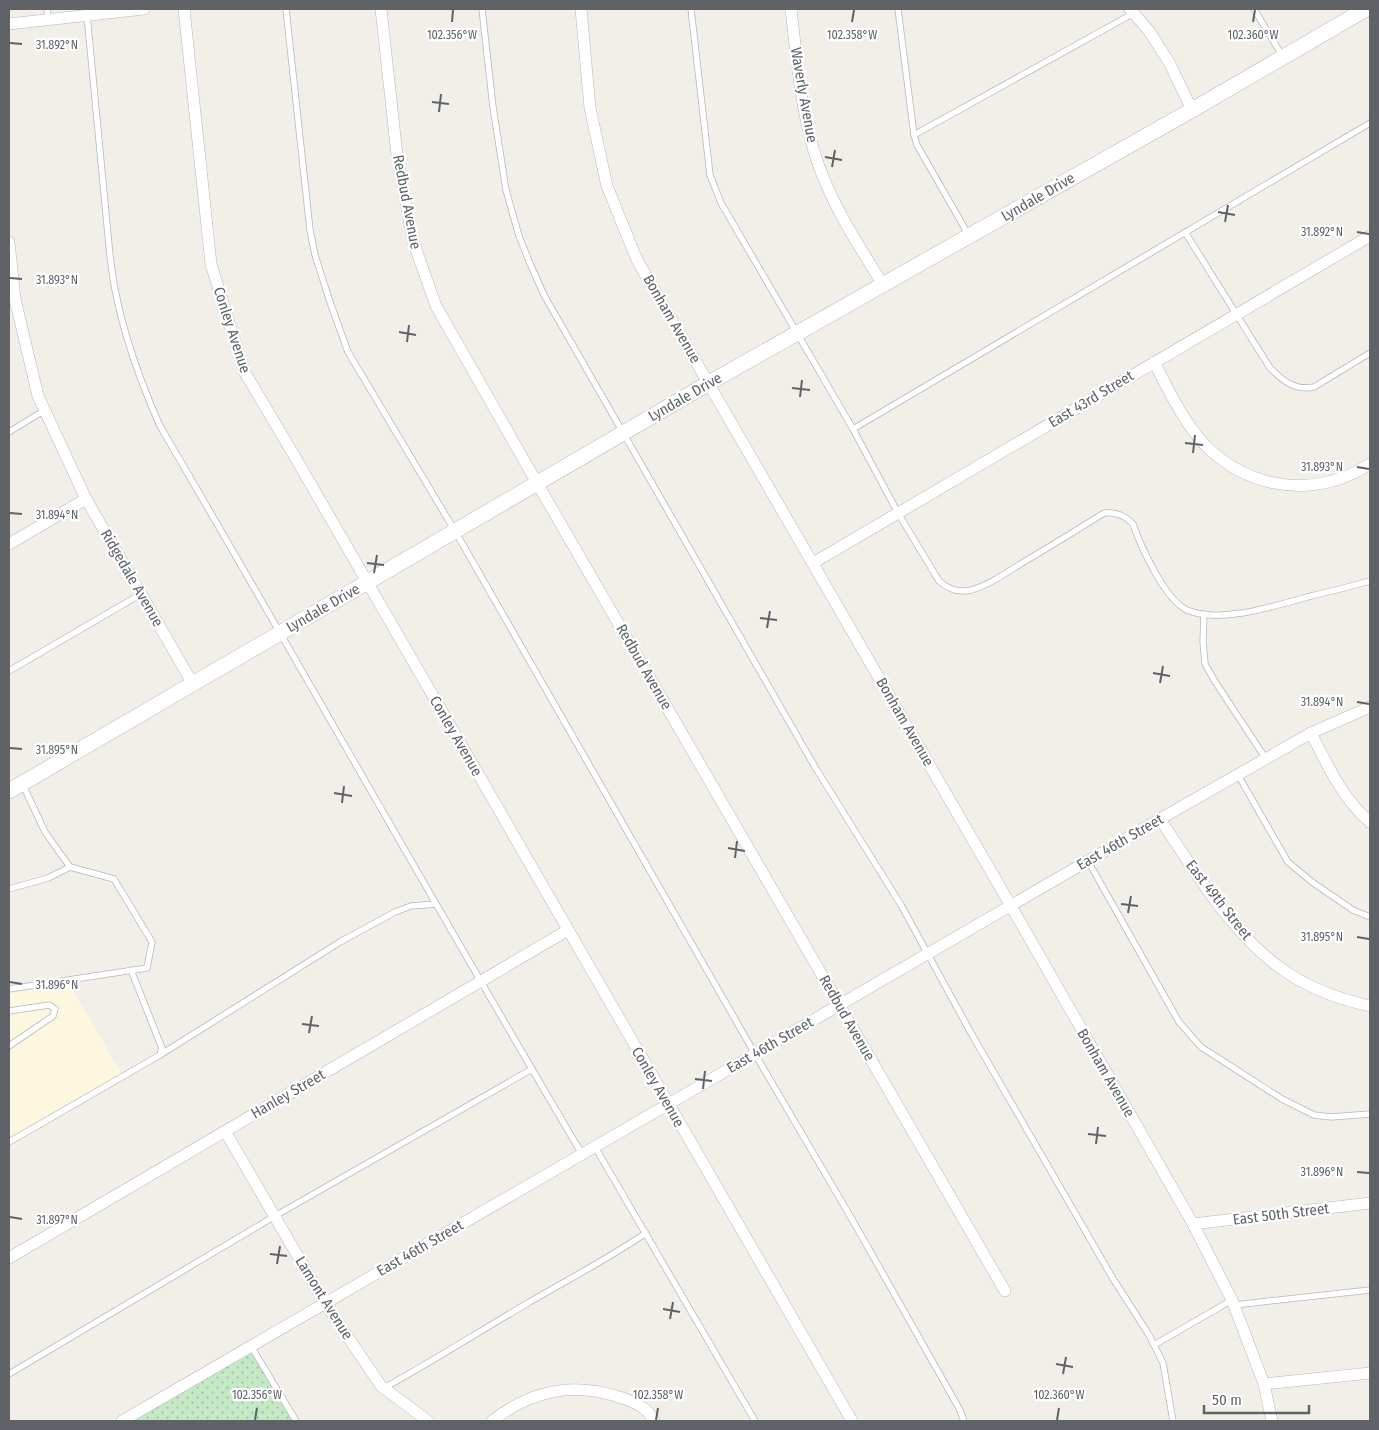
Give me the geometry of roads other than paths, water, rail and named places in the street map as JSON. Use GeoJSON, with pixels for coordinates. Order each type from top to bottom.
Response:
{"type":"FeatureCollection","features":[{"type":"Feature","properties":{"kind":"street"},"geometry":{"type":"LineString","coordinates":[[9,24],[48,14],[87,15],[144,9]]}},
{"type":"Feature","properties":{"kind":"street","name":"Conley Avenue"},"geometry":{"type":"LineString","coordinates":[[184,9],[211,264],[244,371],[852,1421]]}},
{"type":"Feature","properties":{"kind":"street","name":"Redbud Avenue"},"geometry":{"type":"LineString","coordinates":[[381,9],[397,155],[413,241],[436,306],[1005,1290]]}},
{"type":"Feature","properties":{"kind":"street","name":"Bonham Avenue"},"geometry":{"type":"LineString","coordinates":[[582,9],[590,108],[607,186],[637,260],[1011,906],[1192,1224],[1233,1303],[1264,1384],[1272,1421]]}},
{"type":"Feature","properties":{"kind":"street","name":"Waverly Avenue"},"geometry":{"type":"LineString","coordinates":[[791,9],[806,116],[816,157],[835,205],[883,285]]}},
{"type":"Feature","properties":{"kind":"street","name":"Lyndale Drive"},"geometry":{"type":"LineString","coordinates":[[9,791],[709,383],[1192,110],[1366,9]]}},
{"type":"Feature","properties":{"kind":"street"},"geometry":{"type":"LineString","coordinates":[[1132,11],[1149,32],[1170,64],[1192,110]]}},
{"type":"Feature","properties":{"kind":"street","name":"East 43rd Street"},"geometry":{"type":"LineString","coordinates":[[813,564],[1370,236]]}},
{"type":"Feature","properties":{"kind":"street","name":"Ridgedale Avenue"},"geometry":{"type":"LineString","coordinates":[[9,242],[15,299],[38,396],[86,499],[193,684]]}},
{"type":"Feature","properties":{"kind":"street"},"geometry":{"type":"LineString","coordinates":[[1154,362],[1196,434],[1225,462],[1244,473],[1265,481],[1307,486],[1343,478],[1370,464]]}},
{"type":"Feature","properties":{"kind":"street"},"geometry":{"type":"LineString","coordinates":[[9,544],[86,499]]}},
{"type":"Feature","properties":{"kind":"street","name":"East 46th Street"},"geometry":{"type":"LineString","coordinates":[[122,1421],[1160,818],[1311,733],[1370,707]]}},
{"type":"Feature","properties":{"kind":"street"},"geometry":{"type":"LineString","coordinates":[[1311,733],[1344,791],[1358,811],[1370,822]]}},
{"type":"Feature","properties":{"kind":"street","name":"East 49th Street"},"geometry":{"type":"LineString","coordinates":[[1160,818],[1230,918],[1256,947],[1280,968],[1304,983],[1329,994],[1370,1006]]}},
{"type":"Feature","properties":{"kind":"street","name":"Hanley Street"},"geometry":{"type":"LineString","coordinates":[[9,1258],[568,930]]}},
{"type":"Feature","properties":{"kind":"street","name":"Lamont Avenue"},"geometry":{"type":"LineString","coordinates":[[225,1131],[325,1303],[381,1386],[428,1421]]}},
{"type":"Feature","properties":{"kind":"street","name":"East 50th Street"},"geometry":{"type":"LineString","coordinates":[[1192,1224],[1370,1203]]}},
{"type":"Feature","properties":{"kind":"street"},"geometry":{"type":"LineString","coordinates":[[1264,1384],[1370,1373]]}},
{"type":"Feature","properties":{"kind":"street"},"geometry":{"type":"LineString","coordinates":[[492,1421],[517,1404],[537,1395],[558,1390],[579,1389],[600,1391],[621,1397],[647,1412],[654,1421]]}},
{"type":"Feature","properties":{"kind":"lane"},"geometry":{"type":"LineString","coordinates":[[286,9],[310,230],[330,302],[348,352],[455,531],[862,1238],[960,1410],[964,1421]]}},
{"type":"Feature","properties":{"kind":"lane"},"geometry":{"type":"LineString","coordinates":[[482,9],[493,107],[506,190],[519,236],[544,295],[816,768],[901,905],[971,1033],[1112,1277],[1149,1334],[1163,1362],[1173,1421]]}},
{"type":"Feature","properties":{"kind":"lane"},"geometry":{"type":"LineString","coordinates":[[690,9],[710,175],[721,203],[853,428],[898,513],[939,581],[949,589],[971,590],[1004,574],[1104,513],[1116,513],[1128,518],[1133,524],[1162,584],[1173,600],[1186,610],[1218,615],[1250,611],[1370,581]]}},
{"type":"Feature","properties":{"kind":"lane"},"geometry":{"type":"LineString","coordinates":[[898,9],[914,135],[917,145],[969,236]]}},
{"type":"Feature","properties":{"kind":"lane"},"geometry":{"type":"LineString","coordinates":[[1254,9],[1283,57]]}},
{"type":"Feature","properties":{"kind":"lane"},"geometry":{"type":"LineString","coordinates":[[914,135],[1132,11]]}},
{"type":"Feature","properties":{"kind":"lane"},"geometry":{"type":"LineString","coordinates":[[87,15],[110,256],[116,294],[127,341],[150,404],[160,426],[582,1154]]}},
{"type":"Feature","properties":{"kind":"lane"},"geometry":{"type":"LineString","coordinates":[[853,428],[1370,123]]}},
{"type":"Feature","properties":{"kind":"lane"},"geometry":{"type":"LineString","coordinates":[[1186,232],[1270,368],[1285,382],[1299,388],[1320,384],[1370,353]]}},
{"type":"Feature","properties":{"kind":"lane"},"geometry":{"type":"LineString","coordinates":[[9,432],[45,410]]}},
{"type":"Feature","properties":{"kind":"lane"},"geometry":{"type":"LineString","coordinates":[[9,671],[142,594]]}},
{"type":"Feature","properties":{"kind":"lane"},"geometry":{"type":"LineString","coordinates":[[1204,614],[1203,642],[1205,664],[1266,759]]}},
{"type":"Feature","properties":{"kind":"lane"},"geometry":{"type":"LineString","coordinates":[[1238,775],[1288,862],[1312,882],[1353,910],[1370,917]]}},
{"type":"Feature","properties":{"kind":"lane"},"geometry":{"type":"LineString","coordinates":[[9,989],[146,968],[152,942],[114,879],[70,867],[45,832],[22,783]]}},
{"type":"Feature","properties":{"kind":"lane"},"geometry":{"type":"LineString","coordinates":[[1088,861],[1179,1022],[1201,1047],[1282,1099],[1314,1115],[1331,1117],[1370,1114]]}},
{"type":"Feature","properties":{"kind":"lane"},"geometry":{"type":"LineString","coordinates":[[9,889],[48,878],[70,867]]}},
{"type":"Feature","properties":{"kind":"lane"},"geometry":{"type":"LineString","coordinates":[[9,1142],[160,1055],[340,942],[394,912],[411,906],[436,904]]}},
{"type":"Feature","properties":{"kind":"lane"},"geometry":{"type":"LineString","coordinates":[[131,970],[162,1048],[160,1055]]}},
{"type":"Feature","properties":{"kind":"lane"},"geometry":{"type":"LineString","coordinates":[[9,1011],[49,1005],[55,1010],[53,1016],[9,1046]]}},
{"type":"Feature","properties":{"kind":"lane"},"geometry":{"type":"LineString","coordinates":[[9,1374],[275,1216],[532,1069]]}},
{"type":"Feature","properties":{"kind":"lane"},"geometry":{"type":"LineString","coordinates":[[596,1146],[754,1421]]}},
{"type":"Feature","properties":{"kind":"lane"},"geometry":{"type":"LineString","coordinates":[[384,1388],[646,1234]]}},
{"type":"Feature","properties":{"kind":"lane"},"geometry":{"type":"LineString","coordinates":[[1154,1345],[1233,1303],[1370,1290]]}},
{"type":"Feature","properties":{"kind":"lane"},"geometry":{"type":"LineString","coordinates":[[251,1346],[296,1421]]}}]}
